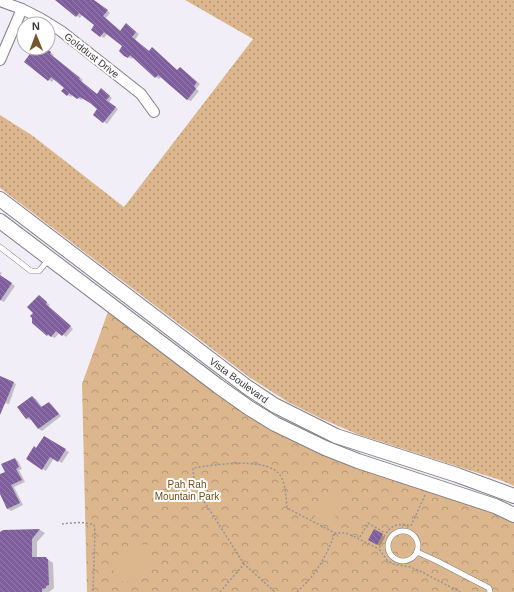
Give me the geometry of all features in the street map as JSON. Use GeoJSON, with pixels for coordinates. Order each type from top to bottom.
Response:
{"type":"FeatureCollection","features":[{"type":"Feature","properties":{"kind":"main road","name":"Vista Boulevard"},"geometry":{"type":"LineString","coordinates":[[0,200],[247,387],[274,405],[336,436],[457,475],[514,496]]}},
{"type":"Feature","properties":{"kind":"main road","name":"Vista Boulevard"},"geometry":{"type":"LineString","coordinates":[[0,221],[218,386],[275,424],[325,448],[358,461],[496,506],[514,515]]}},
{"type":"Feature","properties":{"kind":"street","name":"Golddust Drive"},"geometry":{"type":"LineString","coordinates":[[0,1],[22,9],[61,31],[141,94],[154,112]]}},
{"type":"Feature","properties":{"kind":"street"},"geometry":{"type":"LineString","coordinates":[[0,60],[22,9]]}},
{"type":"Feature","properties":{"kind":"lane"},"geometry":{"type":"LineString","coordinates":[[0,246],[31,271],[39,271],[50,258]]}},
{"type":"Feature","properties":{"kind":"lane"},"geometry":{"type":"LineString","coordinates":[[400,531],[409,531],[416,538],[418,547],[417,552],[410,559],[400,560],[391,555],[388,550],[389,540],[395,533],[400,531]]}},
{"type":"Feature","properties":{"kind":"lane"},"geometry":{"type":"LineString","coordinates":[[417,552],[438,561],[490,588],[490,592]]}},
{"type":"Feature","properties":{"kind":"path"},"geometry":{"type":"LineString","coordinates":[[275,592],[244,564],[197,490],[194,481],[193,468],[215,464],[256,464],[276,470],[282,480],[287,508],[335,534],[345,533],[360,538],[378,549]]}},
{"type":"Feature","properties":{"kind":"path"},"geometry":{"type":"LineString","coordinates":[[62,524],[83,523],[94,525],[93,592]]}},
{"type":"Feature","properties":{"kind":"path"},"geometry":{"type":"LineString","coordinates":[[360,538],[368,523],[385,533]]}},
{"type":"Feature","properties":{"kind":"path"},"geometry":{"type":"LineString","coordinates":[[297,592],[310,579],[321,564],[335,534]]}},
{"type":"Feature","properties":{"kind":"path"},"geometry":{"type":"LineString","coordinates":[[220,592],[244,564]]}},
{"type":"Feature","properties":{"kind":"green space"},"geometry":{"type":"Polygon","coordinates":[[[185,0],[514,0],[514,486],[500,480],[357,434],[288,402],[249,377],[0,188],[0,115],[33,136],[124,207],[253,39],[185,0]]]}},
{"type":"Feature","properties":{"kind":"green space","name":"Pah Rah Mountain Park"},"geometry":{"type":"Polygon","coordinates":[[[110,306],[263,417],[514,516],[514,592],[87,592],[82,384],[110,306]]]}},
{"type":"Feature","properties":{"kind":"green space"},"geometry":{"type":"Polygon","coordinates":[[[329,490],[345,499],[330,526],[314,518],[329,490]]]}},
{"type":"Feature","properties":{"kind":"green space"},"geometry":{"type":"Polygon","coordinates":[[[129,544],[150,545],[151,570],[134,579],[124,582],[116,577],[113,570],[129,544]]]}},
{"type":"Feature","properties":{"kind":"building"},"geometry":{"type":"Polygon","coordinates":[[[55,0],[94,0],[108,10],[103,16],[120,31],[126,23],[136,32],[132,37],[149,51],[152,47],[177,70],[180,67],[197,82],[194,86],[196,89],[187,100],[158,75],[155,78],[130,55],[128,58],[124,56],[119,51],[122,46],[104,32],[100,37],[91,30],[94,25],[79,13],[76,17],[55,0]]]}},
{"type":"Feature","properties":{"kind":"building"},"geometry":{"type":"Polygon","coordinates":[[[28,56],[52,56],[97,94],[101,88],[110,96],[106,100],[116,107],[103,123],[93,115],[97,109],[90,103],[80,97],[77,99],[69,93],[67,96],[61,91],[64,88],[51,77],[48,81],[24,62],[28,56]]]}},
{"type":"Feature","properties":{"kind":"building"},"geometry":{"type":"Polygon","coordinates":[[[0,275],[12,283],[0,301],[0,275]]]}},
{"type":"Feature","properties":{"kind":"building"},"geometry":{"type":"Polygon","coordinates":[[[39,295],[47,302],[46,304],[71,326],[62,336],[56,331],[51,337],[48,334],[47,336],[32,323],[32,318],[30,316],[33,313],[27,307],[39,295]]]}},
{"type":"Feature","properties":{"kind":"building"},"geometry":{"type":"Polygon","coordinates":[[[0,376],[14,382],[0,415],[0,376]]]}},
{"type":"Feature","properties":{"kind":"building"},"geometry":{"type":"Polygon","coordinates":[[[32,396],[41,407],[49,402],[59,414],[38,429],[29,417],[26,419],[17,407],[32,396]]]}},
{"type":"Feature","properties":{"kind":"building"},"geometry":{"type":"Polygon","coordinates":[[[44,436],[66,449],[58,462],[50,457],[42,470],[26,459],[34,446],[36,448],[44,436]]]}},
{"type":"Feature","properties":{"kind":"building"},"geometry":{"type":"Polygon","coordinates":[[[15,458],[19,467],[16,469],[22,480],[11,485],[20,503],[7,509],[0,494],[0,474],[5,472],[1,464],[15,458]]]}},
{"type":"Feature","properties":{"kind":"building"},"geometry":{"type":"Polygon","coordinates":[[[40,529],[32,539],[32,557],[46,557],[48,559],[49,585],[42,589],[42,592],[0,592],[0,532],[3,530],[40,529]]]}},
{"type":"Feature","properties":{"kind":"building"},"geometry":{"type":"Polygon","coordinates":[[[374,529],[383,534],[377,545],[368,540],[374,529]]]}}]}
